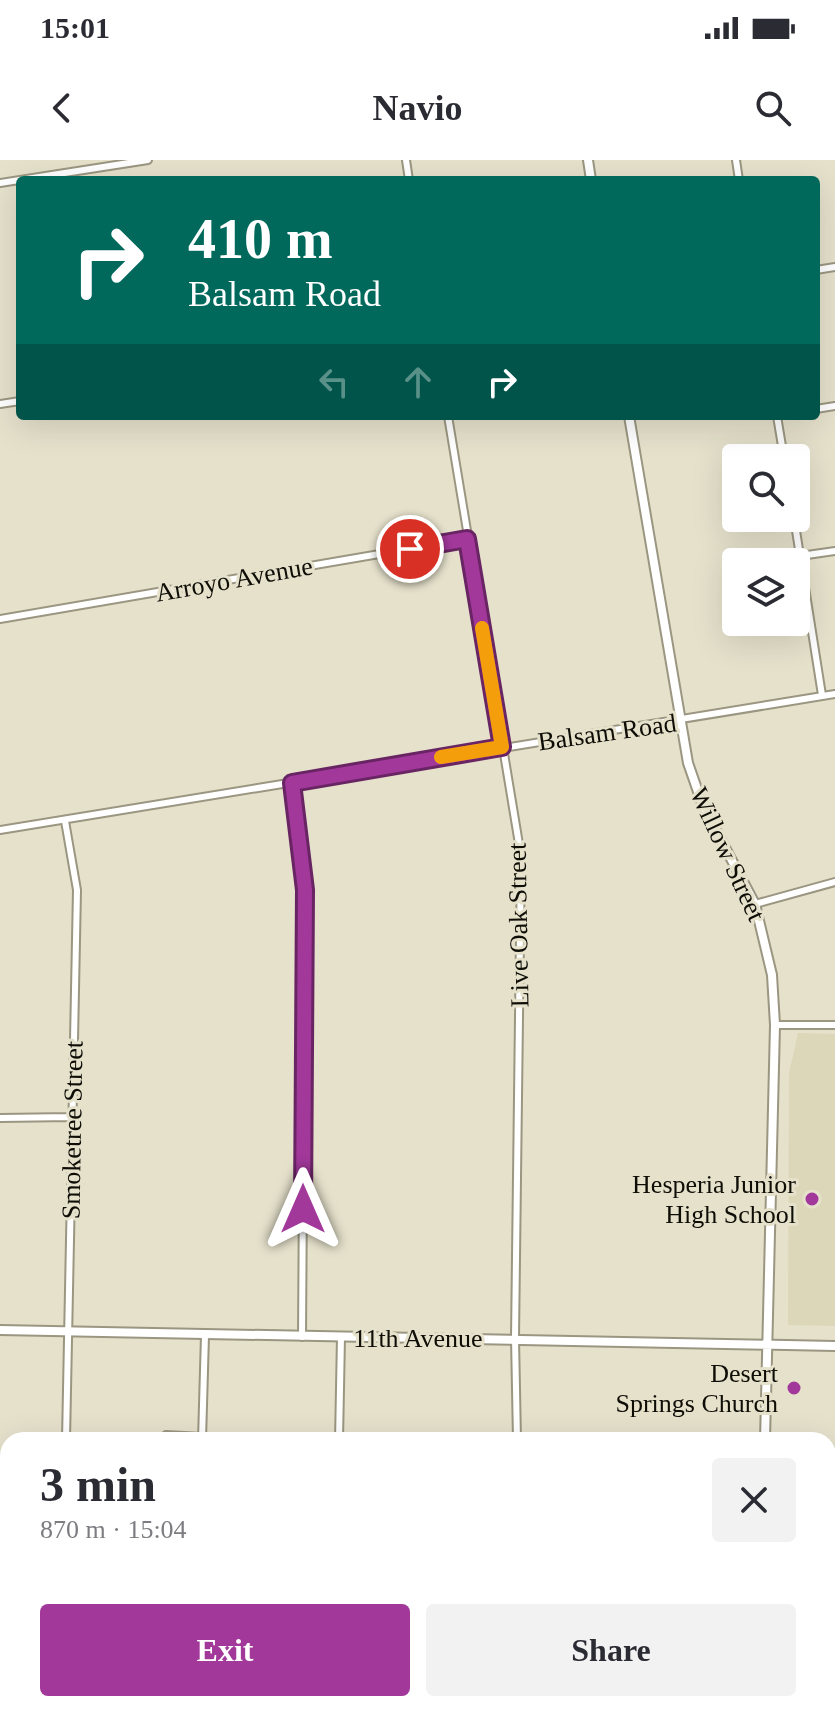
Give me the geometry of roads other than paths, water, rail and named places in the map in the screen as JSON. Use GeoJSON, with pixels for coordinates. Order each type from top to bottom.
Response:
{"type":"FeatureCollection","features":[{"type":"Feature","properties":{"kind":"street"},"geometry":{"type":"LineString","coordinates":[[45,176],[148,160]]}},
{"type":"Feature","properties":{"kind":"street","name":"Live Oak Street"},"geometry":{"type":"LineString","coordinates":[[449,420],[521,856],[515,1338],[517,1432]]}},
{"type":"Feature","properties":{"kind":"street","name":"Willow Street"},"geometry":{"type":"LineString","coordinates":[[630,420],[678,721],[697,792],[755,904],[770,955],[775,1025],[765,1432]]}},
{"type":"Feature","properties":{"kind":"street"},"geometry":{"type":"LineString","coordinates":[[778,420],[782,444]]}},
{"type":"Feature","properties":{"kind":"street","name":"Arroyo Avenue"},"geometry":{"type":"LineString","coordinates":[[0,619],[467,539]]}},
{"type":"Feature","properties":{"kind":"street"},"geometry":{"type":"LineString","coordinates":[[810,555],[835,551]]}},
{"type":"Feature","properties":{"kind":"street"},"geometry":{"type":"LineString","coordinates":[[810,619],[822,695]]}},
{"type":"Feature","properties":{"kind":"street","name":"Balsam Road"},"geometry":{"type":"LineString","coordinates":[[0,830],[835,694]]}},
{"type":"Feature","properties":{"kind":"street"},"geometry":{"type":"LineString","coordinates":[[292,783],[305,890],[302,1337]]}},
{"type":"Feature","properties":{"kind":"street","name":"Smoketree Street"},"geometry":{"type":"LineString","coordinates":[[65,821],[77,890],[66,1432]]}},
{"type":"Feature","properties":{"kind":"street"},"geometry":{"type":"LineString","coordinates":[[755,904],[835,882]]}},
{"type":"Feature","properties":{"kind":"street"},"geometry":{"type":"LineString","coordinates":[[775,1025],[835,1025]]}},
{"type":"Feature","properties":{"kind":"street"},"geometry":{"type":"LineString","coordinates":[[0,1118],[71,1117]]}},
{"type":"Feature","properties":{"kind":"street","name":"11th Avenue"},"geometry":{"type":"LineString","coordinates":[[0,1330],[835,1346]]}},
{"type":"Feature","properties":{"kind":"street"},"geometry":{"type":"LineString","coordinates":[[202,1432],[205,1335]]}},
{"type":"Feature","properties":{"kind":"street"},"geometry":{"type":"LineString","coordinates":[[339,1432],[341,1337]]}},
{"type":"Feature","properties":{"kind":"place","name":"Hesperia Junior High School"},"geometry":{"type":"Point","coordinates":[812,1199]}},
{"type":"Feature","properties":{"kind":"place","name":"Desert Springs Church"},"geometry":{"type":"Point","coordinates":[794,1388]}}]}
